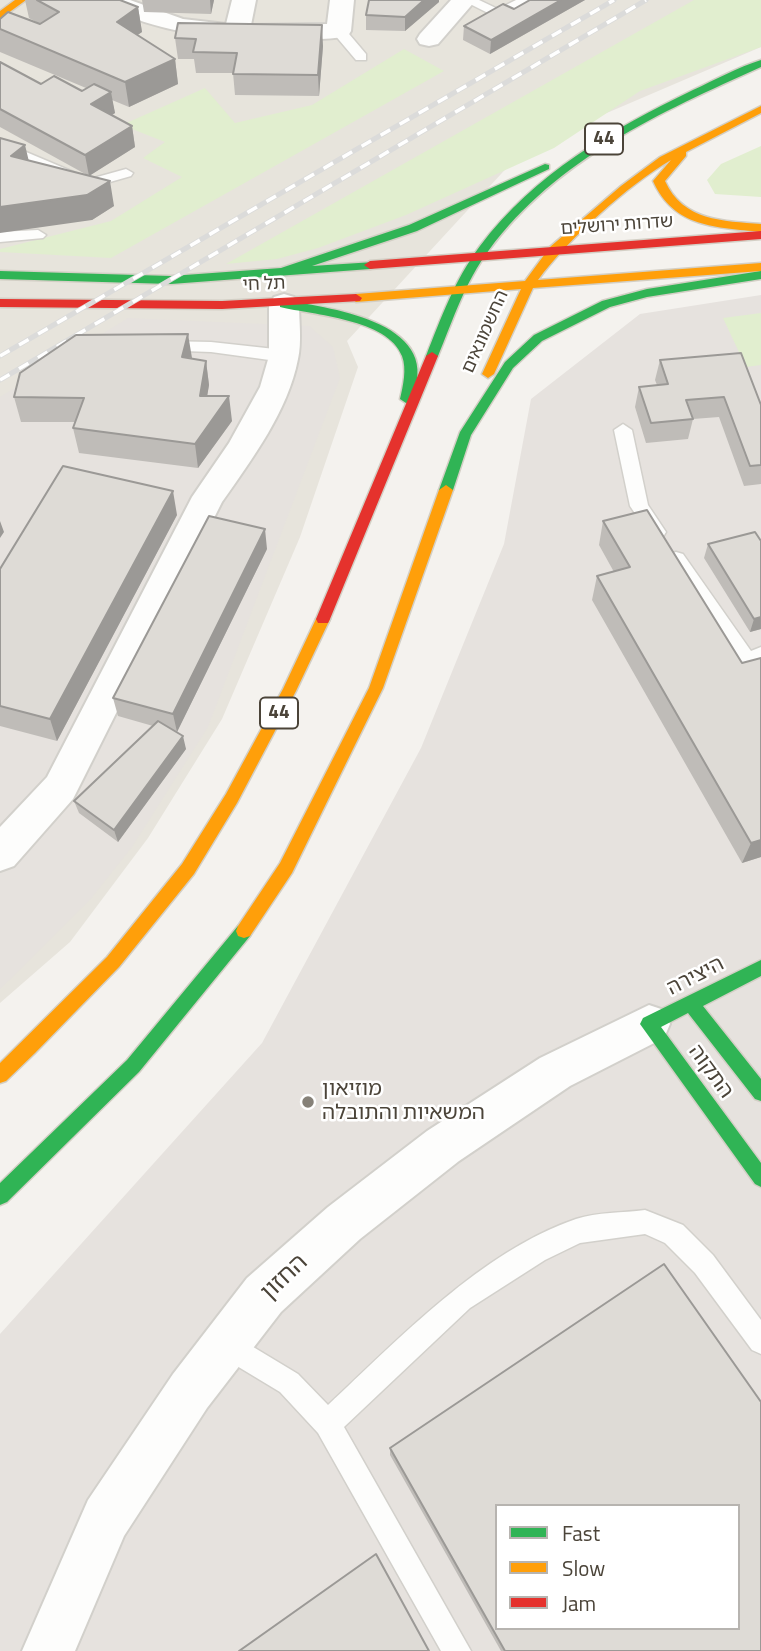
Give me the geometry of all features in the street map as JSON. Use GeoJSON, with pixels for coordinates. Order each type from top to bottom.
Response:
{"type":"FeatureCollection","features":[{"type":"Feature","properties":{"kind":"main road"},"geometry":{"type":"LineString","coordinates":[[0,16],[21,0]]}},
{"type":"Feature","properties":{"kind":"main road","name":"44"},"geometry":{"type":"LineString","coordinates":[[477,258],[509,217],[576,158],[631,123],[761,63]]}},
{"type":"Feature","properties":{"kind":"main road","name":"44"},"geometry":{"type":"LineString","coordinates":[[555,250],[625,188],[664,159],[761,109]]}},
{"type":"Feature","properties":{"kind":"main road"},"geometry":{"type":"LineString","coordinates":[[275,274],[329,259],[450,212],[520,180],[631,123]]}},
{"type":"Feature","properties":{"kind":"main road"},"geometry":{"type":"LineString","coordinates":[[695,141],[667,168],[659,181],[660,193],[669,204],[708,221],[761,228]]}},
{"type":"Feature","properties":{"kind":"main road","name":"שדרות ירושלים"},"geometry":{"type":"LineString","coordinates":[[477,258],[761,235]]}},
{"type":"Feature","properties":{"kind":"main road","name":"החשמונאים"},"geometry":{"type":"LineString","coordinates":[[465,435],[481,390],[529,284],[555,250]]}},
{"type":"Feature","properties":{"kind":"main road","name":"תל חי"},"geometry":{"type":"LineString","coordinates":[[0,275],[171,280],[477,258]]}},
{"type":"Feature","properties":{"kind":"main road","name":"החשמונאים"},"geometry":{"type":"LineString","coordinates":[[459,290],[477,258]]}},
{"type":"Feature","properties":{"kind":"main road"},"geometry":{"type":"LineString","coordinates":[[529,284],[761,267]]}},
{"type":"Feature","properties":{"kind":"main road"},"geometry":{"type":"LineString","coordinates":[[465,435],[509,365],[538,338],[566,322],[606,304],[637,296],[761,275]]}},
{"type":"Feature","properties":{"kind":"main road","name":"תל חי"},"geometry":{"type":"LineString","coordinates":[[0,303],[140,306],[284,304],[529,284]]}},
{"type":"Feature","properties":{"kind":"main road","name":"44"},"geometry":{"type":"LineString","coordinates":[[0,1075],[66,1013],[115,958],[173,888],[210,836],[302,669],[459,290]]}},
{"type":"Feature","properties":{"kind":"main road"},"geometry":{"type":"LineString","coordinates":[[284,304],[353,317],[389,334],[408,354],[410,384],[397,438]]}},
{"type":"Feature","properties":{"kind":"main road","name":"44"},"geometry":{"type":"LineString","coordinates":[[0,1196],[133,1066],[246,928],[286,868],[376,688],[465,435]]}},
{"type":"Feature","properties":{"kind":"main road","name":"היצירה"},"geometry":{"type":"LineString","coordinates":[[649,1024],[761,968]]}},
{"type":"Feature","properties":{"kind":"main road","name":"התקוה"},"geometry":{"type":"LineString","coordinates":[[691,1003],[761,1093]]}},
{"type":"Feature","properties":{"kind":"main road","name":"התקוה"},"geometry":{"type":"LineString","coordinates":[[649,1024],[761,1178]]}},
{"type":"Feature","properties":{"kind":"street"},"geometry":{"type":"LineString","coordinates":[[109,0],[154,19],[191,27],[237,31],[340,31],[342,0]]}},
{"type":"Feature","properties":{"kind":"street"},"geometry":{"type":"LineString","coordinates":[[237,31],[244,0]]}},
{"type":"Feature","properties":{"kind":"street"},"geometry":{"type":"LineString","coordinates":[[429,38],[466,0]]}},
{"type":"Feature","properties":{"kind":"street"},"geometry":{"type":"LineString","coordinates":[[0,854],[60,788],[208,497],[243,449],[275,387],[284,356],[284,304]]}},
{"type":"Feature","properties":{"kind":"street","name":"החזון"},"geometry":{"type":"LineString","coordinates":[[48,1651],[106,1518],[190,1391],[264,1295],[344,1223],[443,1146],[555,1072],[649,1024]]}},
{"type":"Feature","properties":{"kind":"lane"},"geometry":{"type":"LineString","coordinates":[[466,0],[498,14],[526,0]]}},
{"type":"Feature","properties":{"kind":"lane"},"geometry":{"type":"LineString","coordinates":[[340,31],[362,57]]}},
{"type":"Feature","properties":{"kind":"lane"},"geometry":{"type":"LineString","coordinates":[[0,145],[89,184],[126,173]]}},
{"type":"Feature","properties":{"kind":"lane"},"geometry":{"type":"LineString","coordinates":[[0,237],[38,235]]}},
{"type":"Feature","properties":{"kind":"lane"},"geometry":{"type":"LineString","coordinates":[[149,345],[211,347],[284,356]]}},
{"type":"Feature","properties":{"kind":"lane"},"geometry":{"type":"LineString","coordinates":[[623,430],[639,506],[747,660],[761,655]]}},
{"type":"Feature","properties":{"kind":"lane"},"geometry":{"type":"LineString","coordinates":[[327,1424],[461,1299],[536,1251],[578,1231],[645,1222],[674,1234],[704,1264],[761,1342]]}},
{"type":"Feature","properties":{"kind":"lane"},"geometry":{"type":"LineString","coordinates":[[226,1345],[289,1383],[327,1424],[457,1651]]}},
{"type":"Feature","properties":{"kind":"shaded area"},"geometry":{"type":"Polygon","coordinates":[[[0,0],[761,0],[761,47],[525,148],[347,341],[358,367],[300,537],[222,719],[148,838],[70,942],[0,1003],[0,0]]]}},
{"type":"Feature","properties":{"kind":"shaded area"},"geometry":{"type":"Polygon","coordinates":[[[761,295],[761,1651],[0,1651],[0,1334],[262,1043],[421,748],[504,544],[531,399],[640,314],[761,295]]]}},
{"type":"Feature","properties":{"kind":"shaded area"},"geometry":{"type":"Polygon","coordinates":[[[128,318],[309,326],[333,347],[340,378],[208,727],[132,847],[89,901],[0,989],[0,397],[128,318]]]}},
{"type":"Feature","properties":{"kind":"green space"},"geometry":{"type":"Polygon","coordinates":[[[694,0],[761,0],[761,47],[640,91],[554,148],[406,215],[318,248],[277,259],[226,264],[694,0]]]}},
{"type":"Feature","properties":{"kind":"green space"},"geometry":{"type":"Polygon","coordinates":[[[404,49],[444,71],[111,258],[0,252],[0,249],[111,221],[182,177],[143,158],[165,142],[122,125],[205,88],[235,123],[312,105],[404,49]]]}},
{"type":"Feature","properties":{"kind":"green space"},"geometry":{"type":"Polygon","coordinates":[[[761,146],[761,197],[715,194],[707,180],[721,164],[761,146]]]}},
{"type":"Feature","properties":{"kind":"green space"},"geometry":{"type":"Polygon","coordinates":[[[761,313],[761,365],[746,367],[723,318],[761,313]]]}},
{"type":"Feature","properties":{"kind":"building"},"geometry":{"type":"Polygon","coordinates":[[[37,0],[120,0],[138,7],[117,22],[175,59],[125,82],[0,29],[0,19],[8,12],[40,24],[59,12],[37,0]]]}},
{"type":"Feature","properties":{"kind":"building"},"geometry":{"type":"Polygon","coordinates":[[[369,0],[424,0],[405,17],[366,15],[369,0]]]}},
{"type":"Feature","properties":{"kind":"building"},"geometry":{"type":"Polygon","coordinates":[[[530,0],[561,0],[491,40],[464,26],[503,4],[514,9],[530,0]]]}},
{"type":"Feature","properties":{"kind":"building"},"geometry":{"type":"Polygon","coordinates":[[[178,23],[322,25],[318,75],[233,74],[237,53],[193,52],[196,39],[175,38],[178,23]]]}},
{"type":"Feature","properties":{"kind":"building"},"geometry":{"type":"Polygon","coordinates":[[[0,62],[41,84],[54,76],[82,91],[94,84],[111,92],[91,104],[132,126],[85,155],[0,109],[0,62]]]}},
{"type":"Feature","properties":{"kind":"building"},"geometry":{"type":"Polygon","coordinates":[[[0,138],[25,145],[11,156],[110,181],[87,195],[0,207],[0,138]]]}},
{"type":"Feature","properties":{"kind":"building"},"geometry":{"type":"Polygon","coordinates":[[[188,334],[182,357],[206,361],[200,396],[229,396],[195,444],[73,428],[84,398],[14,397],[20,373],[76,335],[188,334]]]}},
{"type":"Feature","properties":{"kind":"building"},"geometry":{"type":"Polygon","coordinates":[[[741,353],[761,405],[761,465],[750,466],[724,397],[686,400],[693,419],[651,423],[639,387],[668,384],[660,360],[741,353]]]}},
{"type":"Feature","properties":{"kind":"building"},"geometry":{"type":"Polygon","coordinates":[[[63,466],[173,491],[50,719],[0,706],[0,569],[63,466]]]}},
{"type":"Feature","properties":{"kind":"building"},"geometry":{"type":"Polygon","coordinates":[[[647,510],[742,663],[761,658],[761,840],[751,843],[597,576],[630,567],[603,521],[647,510]]]}},
{"type":"Feature","properties":{"kind":"building"},"geometry":{"type":"Polygon","coordinates":[[[209,516],[265,529],[173,714],[113,698],[209,516]]]}},
{"type":"Feature","properties":{"kind":"building"},"geometry":{"type":"Polygon","coordinates":[[[755,532],[761,541],[761,617],[754,619],[708,544],[755,532]]]}},
{"type":"Feature","properties":{"kind":"building"},"geometry":{"type":"Polygon","coordinates":[[[158,721],[183,736],[114,830],[74,801],[158,721]]]}},
{"type":"Feature","properties":{"kind":"building"},"geometry":{"type":"Polygon","coordinates":[[[664,1264],[761,1402],[761,1651],[505,1651],[390,1448],[664,1264]]]}},
{"type":"Feature","properties":{"kind":"building"},"geometry":{"type":"Polygon","coordinates":[[[376,1554],[429,1651],[239,1651],[376,1554]]]}},
{"type":"Feature","properties":{"kind":"railway"},"geometry":{"type":"LineString","coordinates":[[0,356],[614,0]]}},
{"type":"Feature","properties":{"kind":"railway"},"geometry":{"type":"LineString","coordinates":[[0,380],[646,0]]}},
{"type":"Feature","properties":{"kind":"traffic: fast"},"geometry":{"type":"LineString","coordinates":[[432,356],[458,292],[483,250],[514,212],[549,180],[630,126],[761,63]]}},
{"type":"Feature","properties":{"kind":"traffic: fast"},"geometry":{"type":"LineString","coordinates":[[275,274],[413,228],[545,167]]}},
{"type":"Feature","properties":{"kind":"traffic: fast"},"geometry":{"type":"LineString","coordinates":[[0,275],[171,280],[370,265]]}},
{"type":"Feature","properties":{"kind":"traffic: fast"},"geometry":{"type":"LineString","coordinates":[[446,490],[465,435],[509,365],[538,338],[606,304],[647,293],[761,275]]}},
{"type":"Feature","properties":{"kind":"traffic: fast"},"geometry":{"type":"LineString","coordinates":[[284,304],[354,319],[388,333],[401,343],[408,355],[410,366],[406,399]]}},
{"type":"Feature","properties":{"kind":"traffic: fast"},"geometry":{"type":"LineString","coordinates":[[0,1196],[133,1066],[244,931]]}},
{"type":"Feature","properties":{"kind":"traffic: fast"},"geometry":{"type":"LineString","coordinates":[[761,968],[649,1024],[761,1178]]}},
{"type":"Feature","properties":{"kind":"traffic: fast"},"geometry":{"type":"LineString","coordinates":[[690,1003],[761,1093]]}},
{"type":"Feature","properties":{"kind":"traffic: slow"},"geometry":{"type":"LineString","coordinates":[[0,16],[21,0]]}},
{"type":"Feature","properties":{"kind":"traffic: slow"},"geometry":{"type":"LineString","coordinates":[[488,374],[529,284],[554,250],[625,188],[664,159],[761,109]]}},
{"type":"Feature","properties":{"kind":"traffic: slow"},"geometry":{"type":"LineString","coordinates":[[682,154],[659,181],[675,206],[701,220],[761,228]]}},
{"type":"Feature","properties":{"kind":"traffic: slow"},"geometry":{"type":"LineString","coordinates":[[356,298],[761,267]]}},
{"type":"Feature","properties":{"kind":"traffic: slow"},"geometry":{"type":"LineString","coordinates":[[244,931],[286,868],[376,688],[446,490]]}},
{"type":"Feature","properties":{"kind":"traffic: slow"},"geometry":{"type":"LineString","coordinates":[[0,1075],[113,962],[188,869],[231,799],[307,656],[323,619]]}},
{"type":"Feature","properties":{"kind":"traffic: jam"},"geometry":{"type":"LineString","coordinates":[[370,265],[761,235]]}},
{"type":"Feature","properties":{"kind":"traffic: jam"},"geometry":{"type":"LineString","coordinates":[[0,303],[222,305],[356,298]]}},
{"type":"Feature","properties":{"kind":"traffic: jam"},"geometry":{"type":"LineString","coordinates":[[323,619],[432,356]]}},
{"type":"Feature","properties":{"kind":"place","name":"מוזיאון המשאיות והתובלה"},"geometry":{"type":"Point","coordinates":[308,1102]}}]}
